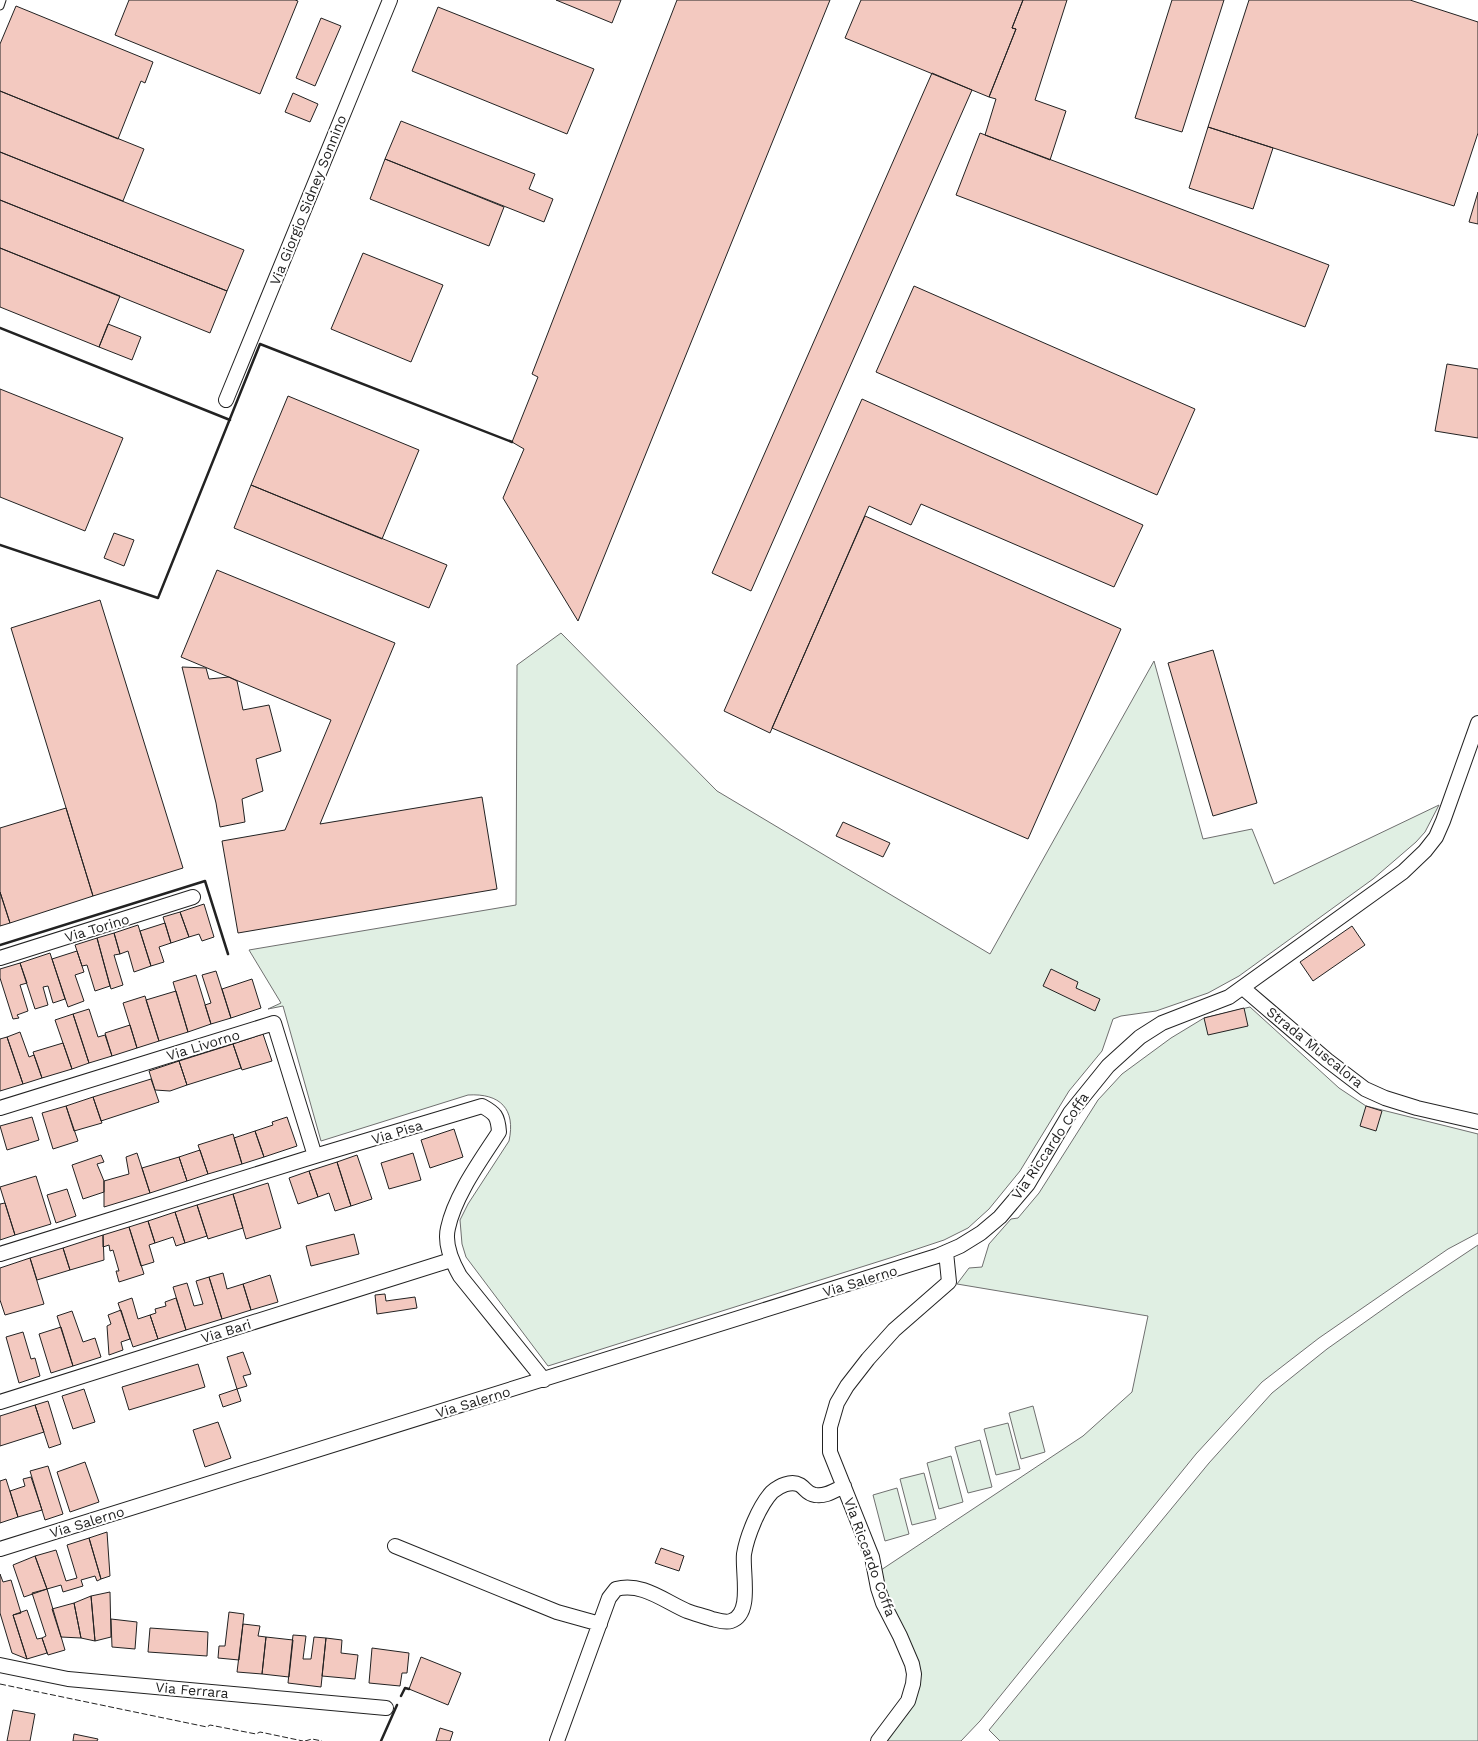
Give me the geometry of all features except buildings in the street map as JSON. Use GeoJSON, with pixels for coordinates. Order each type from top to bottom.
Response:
{"type":"FeatureCollection","features":[{"type":"Feature","properties":{"kind":"street","name":"Via Giorgio Sidney Sonnino"},"geometry":{"type":"LineString","coordinates":[[226,400],[390,0]]}},
{"type":"Feature","properties":{"kind":"street","name":"Via Riccardo Coffa"},"geometry":{"type":"LineString","coordinates":[[878,1741],[908,1701],[914,1674],[912,1664],[900,1636],[883,1604],[872,1557],[830,1452],[830,1427],[837,1403],[847,1386],[886,1339],[949,1282],[946,1252],[981,1233],[1000,1217],[1028,1184],[1070,1113],[1108,1066],[1133,1043],[1162,1023],[1229,997],[1243,988],[1403,872],[1425,851],[1436,837],[1443,821],[1478,723]]}},
{"type":"Feature","properties":{"kind":"street","name":"Via Torino"},"geometry":{"type":"LineString","coordinates":[[0,958],[194,897]]}},
{"type":"Feature","properties":{"kind":"street","name":"Strada Muscalora"},"geometry":{"type":"LineString","coordinates":[[1243,988],[1327,1060],[1365,1089],[1385,1098],[1417,1108],[1478,1122]]}},
{"type":"Feature","properties":{"kind":"street","name":"Via Livorno"},"geometry":{"type":"LineString","coordinates":[[0,1108],[274,1023],[315,1156]]}},
{"type":"Feature","properties":{"kind":"street","name":"Via Pisa"},"geometry":{"type":"LineString","coordinates":[[0,1254],[482,1106],[493,1112],[499,1122],[499,1132],[463,1191],[447,1229],[451,1260],[460,1276],[544,1380]]}},
{"type":"Feature","properties":{"kind":"street","name":"Via Salerno"},"geometry":{"type":"LineString","coordinates":[[0,1549],[544,1380],[946,1252]]}},
{"type":"Feature","properties":{"kind":"street","name":"Via Bari"},"geometry":{"type":"LineString","coordinates":[[0,1402],[451,1260]]}},
{"type":"Feature","properties":{"kind":"street"},"geometry":{"type":"LineString","coordinates":[[557,1741],[609,1598],[616,1589],[625,1586],[633,1587],[654,1594],[688,1611],[720,1621],[731,1622],[740,1614],[744,1604],[744,1555],[748,1536],[762,1506],[772,1493],[780,1486],[793,1483],[800,1485],[807,1492],[816,1495],[826,1495],[844,1486]]}},
{"type":"Feature","properties":{"kind":"street"},"geometry":{"type":"LineString","coordinates":[[395,1546],[557,1612],[600,1624]]}},
{"type":"Feature","properties":{"kind":"street","name":"Via Ferrara"},"geometry":{"type":"LineString","coordinates":[[0,1665],[68,1679],[386,1708]]}},
{"type":"Feature","properties":{"kind":"lane"},"geometry":{"type":"LineString","coordinates":[[0,6],[2,0]]}},
{"type":"Feature","properties":{"kind":"green space"},"geometry":{"type":"Polygon","coordinates":[[[561,633],[717,791],[990,954],[1154,661],[1203,839],[1252,829],[1274,884],[1439,805],[1425,832],[1373,879],[1239,976],[1208,993],[1156,1011],[1113,1019],[1102,1051],[1069,1091],[1020,1171],[989,1209],[968,1228],[944,1240],[893,1257],[548,1366],[466,1257],[462,1244],[460,1220],[468,1204],[509,1141],[510,1120],[508,1112],[503,1105],[489,1097],[468,1095],[321,1141],[283,1006],[268,1009],[281,1003],[249,950],[516,905],[517,665],[561,633]]]}},
{"type":"Feature","properties":{"kind":"green space"},"geometry":{"type":"Polygon","coordinates":[[[1250,1007],[1339,1088],[1366,1106],[1478,1134],[1478,1233],[1448,1249],[1319,1338],[1262,1382],[1196,1454],[980,1721],[961,1741],[885,1741],[909,1712],[915,1700],[887,1602],[881,1570],[1083,1436],[1132,1392],[1148,1316],[957,1284],[969,1268],[982,1267],[989,1244],[1011,1219],[1018,1218],[1039,1193],[1098,1100],[1122,1074],[1171,1038],[1204,1018],[1250,1007]]]}},
{"type":"Feature","properties":{"kind":"green space"},"geometry":{"type":"Polygon","coordinates":[[[1478,1245],[1478,1741],[1000,1741],[989,1730],[1209,1463],[1272,1393],[1327,1349],[1478,1245]]]}},
{"type":"Feature","properties":{"kind":"green space"},"geometry":{"type":"Polygon","coordinates":[[[1033,1406],[1045,1452],[1021,1459],[1009,1413],[1033,1406]]]}},
{"type":"Feature","properties":{"kind":"green space"},"geometry":{"type":"Polygon","coordinates":[[[1008,1423],[1020,1469],[996,1475],[984,1429],[1008,1423]]]}},
{"type":"Feature","properties":{"kind":"green space"},"geometry":{"type":"Polygon","coordinates":[[[980,1440],[992,1487],[968,1493],[955,1447],[980,1440]]]}},
{"type":"Feature","properties":{"kind":"green space"},"geometry":{"type":"Polygon","coordinates":[[[951,1456],[963,1502],[939,1509],[927,1463],[951,1456]]]}},
{"type":"Feature","properties":{"kind":"green space"},"geometry":{"type":"Polygon","coordinates":[[[924,1473],[936,1519],[912,1525],[900,1479],[924,1473]]]}},
{"type":"Feature","properties":{"kind":"green space"},"geometry":{"type":"Polygon","coordinates":[[[897,1488],[909,1534],[885,1541],[873,1495],[897,1488]]]}},
{"type":"Feature","properties":{"kind":"fence"},"geometry":{"type":"LineString","coordinates":[[0,1684],[207,1727],[210,1725],[256,1734],[260,1732],[303,1741]]}},
{"type":"Feature","properties":{"kind":"fence"},"geometry":{"type":"LineString","coordinates":[[305,1741],[312,1739],[322,1741]]}},
{"type":"Feature","properties":{"kind":"wall"},"geometry":{"type":"LineString","coordinates":[[0,328],[230,420]]}},
{"type":"Feature","properties":{"kind":"wall"},"geometry":{"type":"LineString","coordinates":[[0,545],[158,598],[260,344],[512,442]]}},
{"type":"Feature","properties":{"kind":"wall"},"geometry":{"type":"LineString","coordinates":[[0,945],[205,881],[228,954]]}},
{"type":"Feature","properties":{"kind":"wall"},"geometry":{"type":"LineString","coordinates":[[401,1696],[405,1688],[409,1689]]}},
{"type":"Feature","properties":{"kind":"wall"},"geometry":{"type":"LineString","coordinates":[[381,1741],[397,1705]]}}]}
